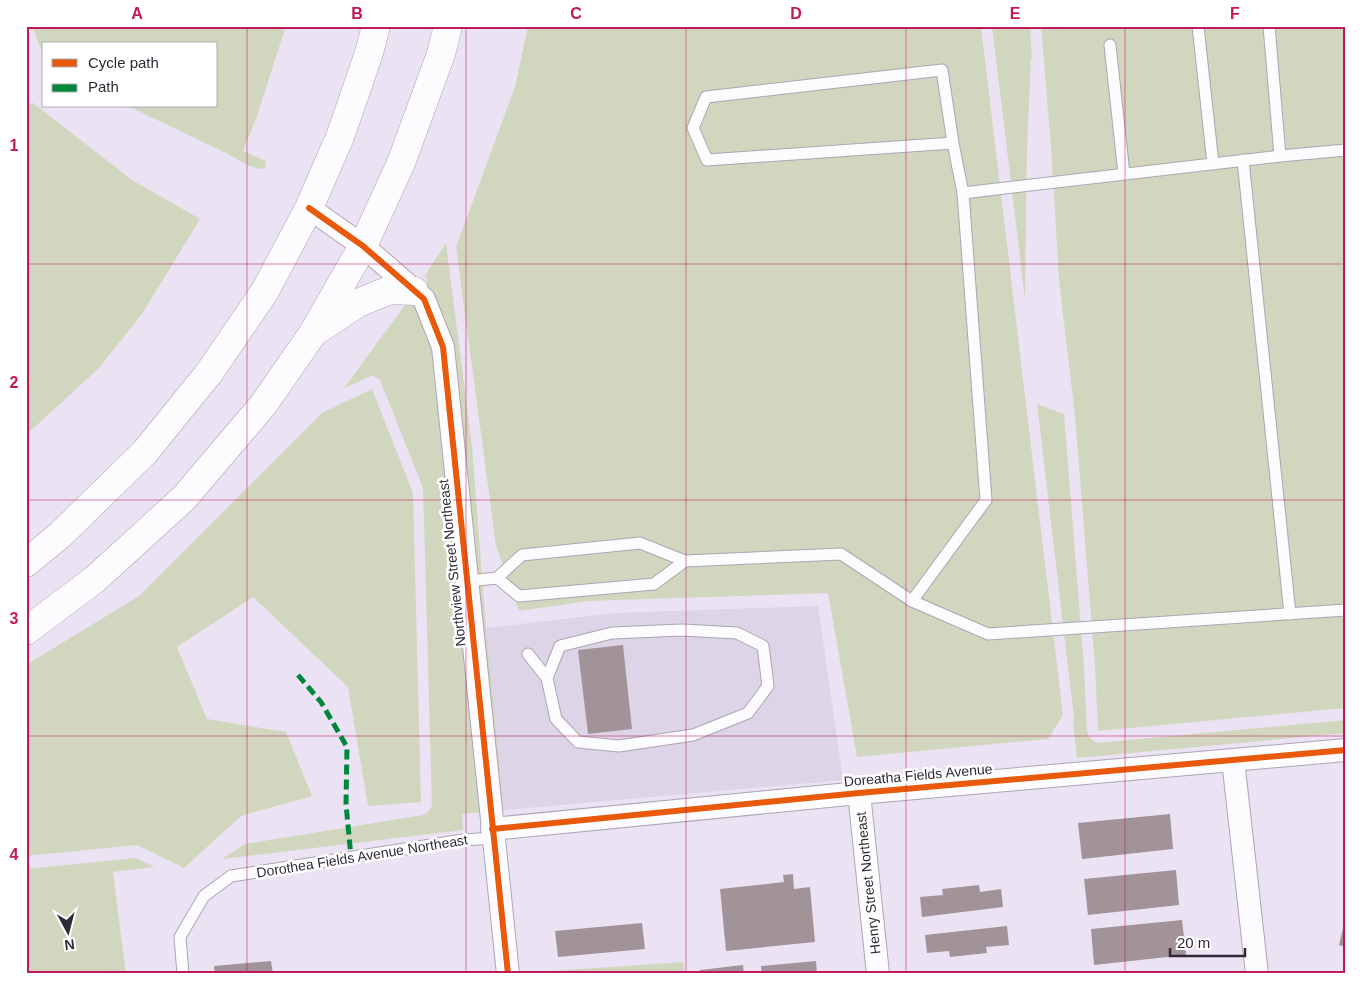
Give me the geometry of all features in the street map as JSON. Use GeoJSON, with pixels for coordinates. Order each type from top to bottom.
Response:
{"type":"FeatureCollection","features":[{"type":"Feature","properties":{"kind":"main road"},"geometry":{"type":"LineString","coordinates":[[26,563],[60,535],[145,452],[209,373],[265,291],[309,208],[340,137],[376,26]]}},
{"type":"Feature","properties":{"kind":"main road"},"geometry":{"type":"LineString","coordinates":[[26,631],[94,580],[184,498],[263,405],[313,333],[362,246],[401,163],[441,54],[448,26]]}},
{"type":"Feature","properties":{"kind":"main road"},"geometry":{"type":"LineString","coordinates":[[313,333],[358,303],[390,290],[414,291]]}},
{"type":"Feature","properties":{"kind":"street","name":"Northview Street Northeast"},"geometry":{"type":"LineString","coordinates":[[309,208],[362,246],[424,299],[442,347],[508,974]]}},
{"type":"Feature","properties":{"kind":"street","name":"Doreatha Fields Avenue"},"geometry":{"type":"LineString","coordinates":[[493,834],[859,793],[1346,750]]}},
{"type":"Feature","properties":{"kind":"street"},"geometry":{"type":"LineString","coordinates":[[1233,760],[1257,974]]}},
{"type":"Feature","properties":{"kind":"street","name":"Henry Street Northeast"},"geometry":{"type":"LineString","coordinates":[[859,793],[878,974]]}},
{"type":"Feature","properties":{"kind":"lane"},"geometry":{"type":"LineString","coordinates":[[1198,26],[1213,164]]}},
{"type":"Feature","properties":{"kind":"lane"},"geometry":{"type":"LineString","coordinates":[[1269,26],[1280,156]]}},
{"type":"Feature","properties":{"kind":"lane"},"geometry":{"type":"LineString","coordinates":[[1110,45],[1124,174]]}},
{"type":"Feature","properties":{"kind":"lane"},"geometry":{"type":"LineString","coordinates":[[912,601],[986,500],[963,193],[942,70],[706,97],[693,128],[707,160],[953,143]]}},
{"type":"Feature","properties":{"kind":"lane"},"geometry":{"type":"LineString","coordinates":[[963,193],[1243,160],[1346,150]]}},
{"type":"Feature","properties":{"kind":"lane"},"geometry":{"type":"LineString","coordinates":[[1243,160],[1290,614]]}},
{"type":"Feature","properties":{"kind":"lane"},"geometry":{"type":"LineString","coordinates":[[468,581],[497,578],[522,555],[640,543],[685,561],[841,554],[912,601],[988,634],[1346,610]]}},
{"type":"Feature","properties":{"kind":"lane"},"geometry":{"type":"LineString","coordinates":[[497,578],[519,596],[654,584],[685,561]]}},
{"type":"Feature","properties":{"kind":"lane"},"geometry":{"type":"LineString","coordinates":[[528,654],[548,678],[556,720],[578,742],[619,746],[694,735],[748,712],[768,686],[763,646],[737,633],[682,630],[612,634],[560,646],[548,678]]}},
{"type":"Feature","properties":{"kind":"lane","name":"Dorothea Fields Avenue Northeast"},"geometry":{"type":"LineString","coordinates":[[183,974],[180,937],[204,896],[231,876],[493,834]]}},
{"type":"Feature","properties":{"kind":"shaded area"},"geometry":{"type":"Polygon","coordinates":[[[818,606],[843,780],[504,810],[486,628],[616,613],[818,606]]]}},
{"type":"Feature","properties":{"kind":"green space"},"geometry":{"type":"Polygon","coordinates":[[[32,26],[286,26],[256,119],[243,151],[266,161],[265,168],[260,169],[247,165],[132,108],[218,108],[218,42],[42,42],[42,52],[32,26]]]}},
{"type":"Feature","properties":{"kind":"green space"},"geometry":{"type":"Polygon","coordinates":[[[528,26],[981,26],[1063,715],[1048,739],[857,757],[828,593],[589,601],[519,611],[496,546],[456,247],[515,87],[528,26]]]}},
{"type":"Feature","properties":{"kind":"green space"},"geometry":{"type":"Polygon","coordinates":[[[992,26],[1030,26],[1032,58],[1027,148],[1025,299],[992,26]]]}},
{"type":"Feature","properties":{"kind":"green space"},"geometry":{"type":"Polygon","coordinates":[[[1041,26],[1346,26],[1346,708],[1098,731],[1095,666],[1075,416],[1059,280],[1041,26]]]}},
{"type":"Feature","properties":{"kind":"green space"},"geometry":{"type":"Polygon","coordinates":[[[33,103],[132,180],[200,219],[142,314],[98,369],[26,435],[26,105],[33,103]]]}},
{"type":"Feature","properties":{"kind":"green space"},"geometry":{"type":"Polygon","coordinates":[[[446,243],[472,446],[486,628],[504,810],[462,814],[463,830],[222,859],[245,844],[423,815],[432,806],[423,488],[380,380],[371,376],[344,388],[405,305],[426,306],[427,278],[424,277],[446,243]]]}},
{"type":"Feature","properties":{"kind":"green space"},"geometry":{"type":"Polygon","coordinates":[[[372,389],[413,493],[421,802],[368,806],[348,687],[253,597],[177,647],[207,719],[286,732],[312,796],[241,816],[184,868],[137,845],[26,856],[26,665],[139,596],[322,413],[372,389]]]}},
{"type":"Feature","properties":{"kind":"green space"},"geometry":{"type":"Polygon","coordinates":[[[1037,404],[1064,414],[1084,667],[1087,731],[1090,738],[1096,743],[1346,720],[1346,733],[1077,758],[1074,718],[1037,404]]]}},
{"type":"Feature","properties":{"kind":"green space"},"geometry":{"type":"Polygon","coordinates":[[[135,858],[155,867],[113,872],[126,974],[26,974],[26,869],[135,858]]]}},
{"type":"Feature","properties":{"kind":"green space"},"geometry":{"type":"Polygon","coordinates":[[[683,962],[684,974],[538,974],[537,972],[683,962]]]}},
{"type":"Feature","properties":{"kind":"building"},"geometry":{"type":"Polygon","coordinates":[[[623,645],[632,729],[588,734],[578,650],[623,645]]]}},
{"type":"Feature","properties":{"kind":"building"},"geometry":{"type":"Polygon","coordinates":[[[1170,814],[1173,849],[1082,859],[1078,823],[1170,814]]]}},
{"type":"Feature","properties":{"kind":"building"},"geometry":{"type":"Polygon","coordinates":[[[1176,870],[1179,905],[1088,915],[1084,879],[1176,870]]]}},
{"type":"Feature","properties":{"kind":"building"},"geometry":{"type":"Polygon","coordinates":[[[793,874],[794,889],[810,887],[815,942],[726,951],[720,889],[784,882],[783,875],[793,874]]]}},
{"type":"Feature","properties":{"kind":"building"},"geometry":{"type":"Polygon","coordinates":[[[979,885],[980,892],[1001,889],[1003,907],[922,917],[920,897],[943,895],[942,889],[979,885]]]}},
{"type":"Feature","properties":{"kind":"building"},"geometry":{"type":"Polygon","coordinates":[[[1182,920],[1186,955],[1094,965],[1091,929],[1182,920]]]}},
{"type":"Feature","properties":{"kind":"building"},"geometry":{"type":"Polygon","coordinates":[[[1346,920],[1346,947],[1339,945],[1346,920]]]}},
{"type":"Feature","properties":{"kind":"building"},"geometry":{"type":"Polygon","coordinates":[[[642,923],[645,949],[558,957],[555,931],[642,923]]]}},
{"type":"Feature","properties":{"kind":"building"},"geometry":{"type":"Polygon","coordinates":[[[1007,926],[1009,945],[986,947],[987,953],[950,957],[949,951],[927,953],[925,935],[1007,926]]]}},
{"type":"Feature","properties":{"kind":"building"},"geometry":{"type":"Polygon","coordinates":[[[271,961],[273,974],[215,974],[214,966],[271,961]]]}},
{"type":"Feature","properties":{"kind":"building"},"geometry":{"type":"Polygon","coordinates":[[[816,961],[817,974],[762,974],[761,966],[816,961]]]}},
{"type":"Feature","properties":{"kind":"building"},"geometry":{"type":"Polygon","coordinates":[[[743,965],[744,974],[700,974],[700,970],[743,965]]]}},
{"type":"Feature","properties":{"kind":"marked path"},"geometry":{"type":"LineString","coordinates":[[298,675],[321,702],[347,747],[346,804],[351,857]]}},
{"type":"Feature","properties":{"kind":"cycle path"},"geometry":{"type":"LineString","coordinates":[[309,208],[363,246],[424,299],[443,347],[508,974]]}},
{"type":"Feature","properties":{"kind":"cycle path"},"geometry":{"type":"LineString","coordinates":[[492,829],[859,793],[1346,750]]}}]}
